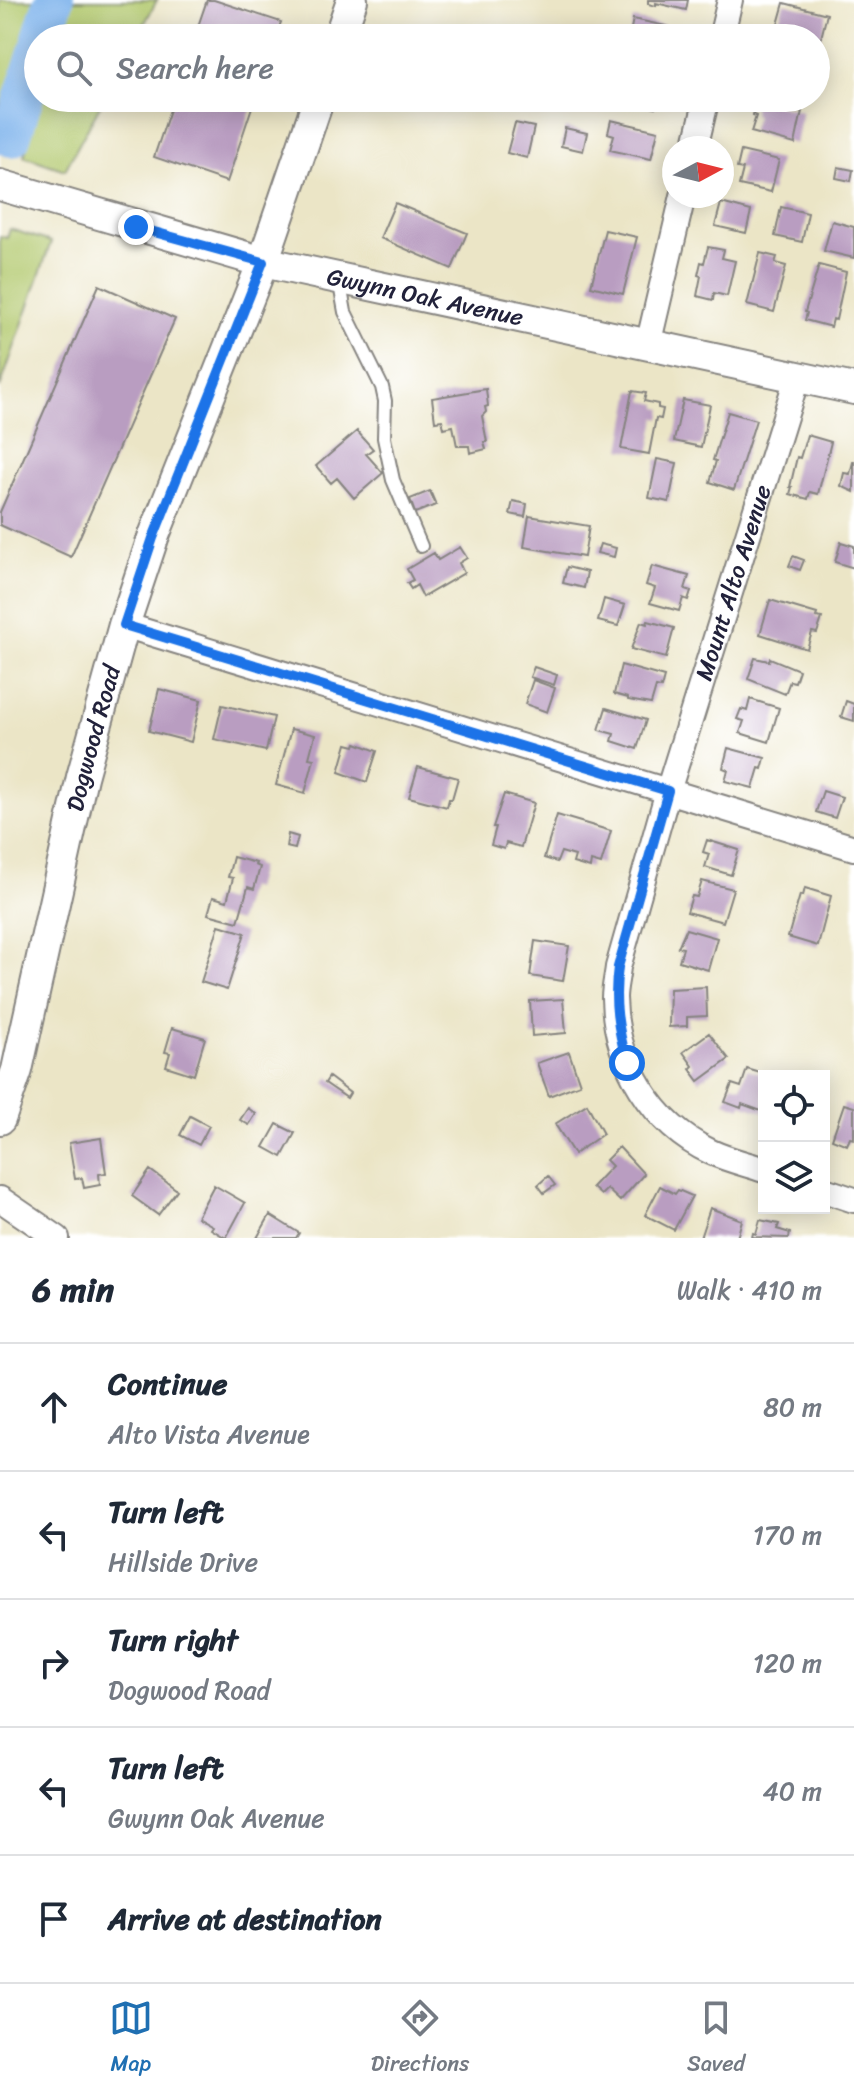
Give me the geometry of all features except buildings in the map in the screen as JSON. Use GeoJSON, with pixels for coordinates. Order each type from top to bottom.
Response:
{"type":"FeatureCollection","features":[{"type":"Feature","properties":{"kind":"street"},"geometry":{"type":"LineString","coordinates":[[344,24],[352,0]]}},
{"type":"Feature","properties":{"kind":"street"},"geometry":{"type":"LineString","coordinates":[[724,24],[730,0]]}},
{"type":"Feature","properties":{"kind":"street","name":"Dogwood Road"},"geometry":{"type":"LineString","coordinates":[[0,1119],[22,1048],[82,777],[124,625],[153,538],[263,262],[314,112]]}},
{"type":"Feature","properties":{"kind":"street"},"geometry":{"type":"LineString","coordinates":[[698,136],[704,112]]}},
{"type":"Feature","properties":{"kind":"street","name":"Gwynn Oak Avenue"},"geometry":{"type":"LineString","coordinates":[[0,185],[263,262],[854,389]]}},
{"type":"Feature","properties":{"kind":"street"},"geometry":{"type":"LineString","coordinates":[[648,345],[680,208]]}},
{"type":"Feature","properties":{"kind":"street","name":"Mount Alto Avenue"},"geometry":{"type":"LineString","coordinates":[[758,1168],[712,1153],[662,1119],[627,1063],[614,997],[618,967],[668,791],[798,375]]}},
{"type":"Feature","properties":{"kind":"street"},"geometry":{"type":"LineString","coordinates":[[124,625],[854,848]]}},
{"type":"Feature","properties":{"kind":"street"},"geometry":{"type":"LineString","coordinates":[[830,1192],[854,1200]]}},
{"type":"Feature","properties":{"kind":"street"},"geometry":{"type":"LineString","coordinates":[[0,1199],[57,1238]]}},
{"type":"Feature","properties":{"kind":"lane"},"geometry":{"type":"LineString","coordinates":[[339,279],[345,312],[382,387],[385,401],[384,438],[393,480],[421,546]]}},
{"type":"Feature","properties":{"kind":"green space"},"geometry":{"type":"Polygon","coordinates":[[[0,0],[157,0],[144,24],[24,24],[24,112],[96,112],[65,170],[24,156],[27,147],[0,138],[0,0]]]}},
{"type":"Feature","properties":{"kind":"green space"},"geometry":{"type":"Polygon","coordinates":[[[10,229],[51,242],[0,388],[0,236],[7,238],[10,229]]]}},
{"type":"Feature","properties":{"kind":"waterway"},"geometry":{"type":"LineString","coordinates":[[46,24],[54,0]]}},
{"type":"Feature","properties":{"kind":"waterway"},"geometry":{"type":"LineString","coordinates":[[11,137],[24,96]]}},
{"type":"Feature","properties":{"kind":"route"},"geometry":{"type":"LineString","coordinates":[[136,227],[263,262],[153,538],[124,625],[668,791],[618,967],[614,997],[627,1063]]}}]}
